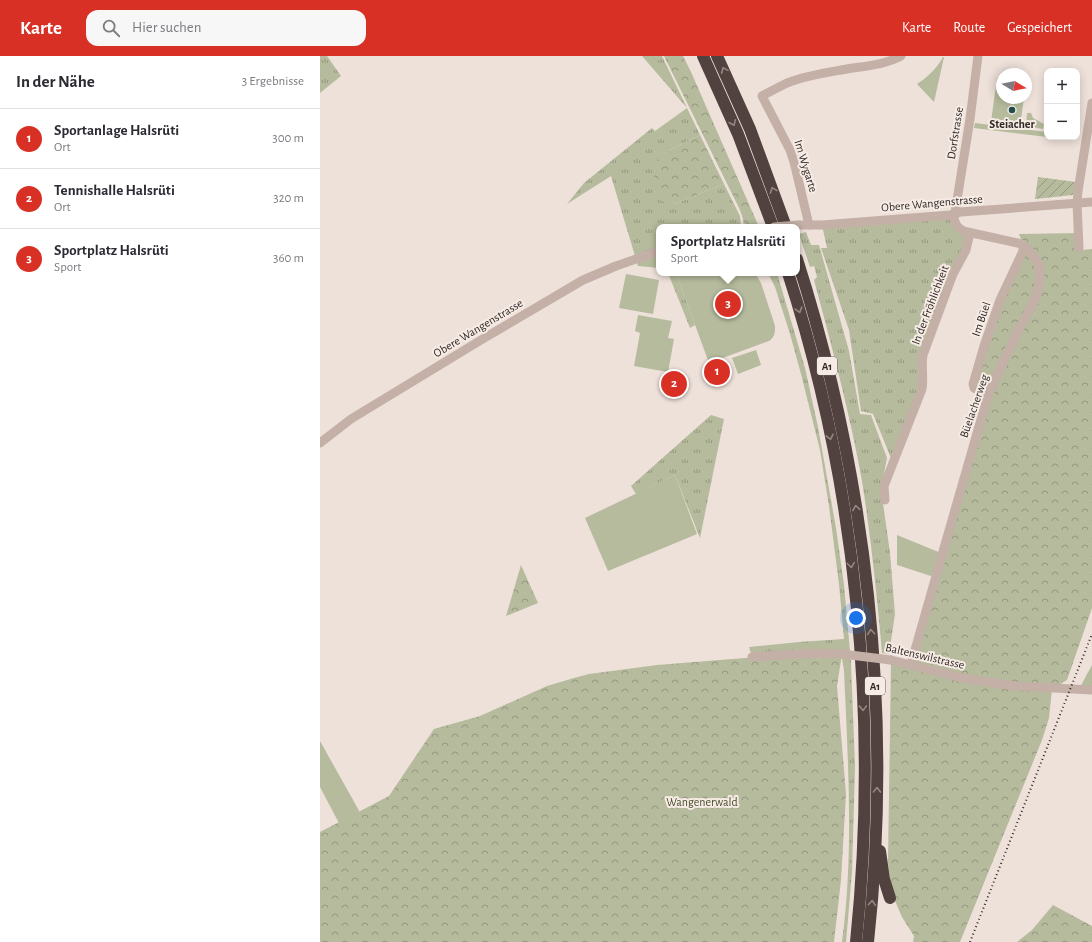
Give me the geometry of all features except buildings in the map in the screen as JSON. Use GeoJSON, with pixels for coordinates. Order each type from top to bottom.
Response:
{"type":"FeatureCollection","features":[{"type":"Feature","properties":{"kind":"highway"},"geometry":{"type":"LineString","coordinates":[[703,56],[738,134],[772,224]]}},
{"type":"Feature","properties":{"kind":"highway"},"geometry":{"type":"LineString","coordinates":[[717,56],[750,129],[785,224]]}},
{"type":"Feature","properties":{"kind":"highway","name":"A1"},"geometry":{"type":"LineString","coordinates":[[800,269],[820,339],[835,400],[850,474],[861,543],[869,609],[877,746],[876,829],[873,892],[868,942]]}},
{"type":"Feature","properties":{"kind":"highway","name":"A1"},"geometry":{"type":"LineString","coordinates":[[789,276],[815,369],[832,442],[844,509],[853,576],[863,695],[864,790],[862,864],[856,942]]}},
{"type":"Feature","properties":{"kind":"highway","name":"A1"},"geometry":{"type":"LineString","coordinates":[[876,829],[884,879],[890,898]]}},
{"type":"Feature","properties":{"kind":"street","name":"Im Wygarte"},"geometry":{"type":"LineString","coordinates":[[809,225],[790,150],[762,96],[795,80],[839,70],[888,62],[901,56]]}},
{"type":"Feature","properties":{"kind":"street","name":"Dorfstrasse"},"geometry":{"type":"LineString","coordinates":[[955,213],[970,119],[978,56]]}},
{"type":"Feature","properties":{"kind":"street"},"geometry":{"type":"LineString","coordinates":[[1079,248],[1077,203],[1078,191],[1092,103]]}},
{"type":"Feature","properties":{"kind":"street","name":"Obere Wangenstrasse"},"geometry":{"type":"LineString","coordinates":[[800,225],[822,225],[950,215],[961,212],[1092,202]]}},
{"type":"Feature","properties":{"kind":"street"},"geometry":{"type":"LineString","coordinates":[[955,213],[954,219],[957,226],[963,231],[1023,245]]}},
{"type":"Feature","properties":{"kind":"street","name":"In der Fröhlichkeit"},"geometry":{"type":"LineString","coordinates":[[885,500],[884,486],[922,389],[924,380],[922,361],[923,355],[953,274],[966,250],[970,233]]}},
{"type":"Feature","properties":{"kind":"street","name":"Im Büel"},"geometry":{"type":"LineString","coordinates":[[988,395],[974,388],[973,384],[984,346],[999,304],[1023,251],[1023,245]]}},
{"type":"Feature","properties":{"kind":"street","name":"Büelacherweg"},"geometry":{"type":"LineString","coordinates":[[911,664],[988,395],[1016,335],[1036,297],[1040,275],[1039,266],[1029,250],[1023,245]]}},
{"type":"Feature","properties":{"kind":"street","name":"Obere Wangenstrasse"},"geometry":{"type":"LineString","coordinates":[[320,443],[351,419],[583,280],[610,268],[656,252]]}},
{"type":"Feature","properties":{"kind":"street","name":"Baltenswilstrasse"},"geometry":{"type":"LineString","coordinates":[[752,657],[796,654],[842,654],[891,660],[962,678],[1015,686],[1092,690]]}},
{"type":"Feature","properties":{"kind":"green space"},"geometry":{"type":"Polygon","coordinates":[[[320,56],[327,56],[341,76],[320,93],[320,56]]]}},
{"type":"Feature","properties":{"kind":"green space"},"geometry":{"type":"Polygon","coordinates":[[[642,56],[662,56],[700,135],[664,153],[674,204],[724,184],[740,216],[741,224],[656,224],[656,268],[638,266],[611,176],[567,204],[584,183],[652,128],[655,131],[687,108],[642,56]]]}},
{"type":"Feature","properties":{"kind":"green space"},"geometry":{"type":"Polygon","coordinates":[[[664,56],[683,56],[758,224],[744,224],[740,210],[664,56]]]}},
{"type":"Feature","properties":{"kind":"green space"},"geometry":{"type":"Polygon","coordinates":[[[943,57],[934,102],[917,84],[932,72],[943,57]]]}},
{"type":"Feature","properties":{"kind":"green space"},"geometry":{"type":"Polygon","coordinates":[[[996,85],[996,104],[1023,104],[1020,126],[991,122],[996,85]]]}},
{"type":"Feature","properties":{"kind":"green space"},"geometry":{"type":"Polygon","coordinates":[[[1027,113],[1031,113],[1033,118],[1044,124],[1043,129],[1026,126],[1027,113]]]}},
{"type":"Feature","properties":{"kind":"green space"},"geometry":{"type":"Polygon","coordinates":[[[975,123],[1044,132],[1044,137],[974,128],[975,123]]]}},
{"type":"Feature","properties":{"kind":"green space"},"geometry":{"type":"Polygon","coordinates":[[[700,135],[724,184],[674,204],[661,201],[651,166],[664,153],[700,135]]]}},
{"type":"Feature","properties":{"kind":"green space"},"geometry":{"type":"Polygon","coordinates":[[[1038,177],[1076,182],[1073,195],[1035,199],[1038,177]]]}},
{"type":"Feature","properties":{"kind":"green space"},"geometry":{"type":"Polygon","coordinates":[[[954,218],[970,233],[923,355],[924,381],[891,458],[873,414],[861,411],[849,330],[821,248],[827,248],[822,225],[954,218]]]}},
{"type":"Feature","properties":{"kind":"green space"},"geometry":{"type":"Polygon","coordinates":[[[806,232],[811,245],[819,245],[849,351],[860,414],[871,415],[887,458],[881,489],[890,553],[895,614],[889,654],[882,653],[868,524],[862,481],[852,431],[814,280],[817,277],[814,266],[810,267],[800,234],[806,232]]]}},
{"type":"Feature","properties":{"kind":"green space"},"geometry":{"type":"Polygon","coordinates":[[[1081,233],[1081,250],[1092,249],[1092,608],[1067,680],[1052,689],[1049,718],[1042,740],[960,942],[913,942],[914,936],[902,917],[892,894],[888,862],[891,660],[911,664],[988,396],[974,388],[1023,245],[1019,234],[1081,233]]]}},
{"type":"Feature","properties":{"kind":"green space"},"geometry":{"type":"Polygon","coordinates":[[[626,274],[659,280],[653,314],[619,308],[626,274]]]}},
{"type":"Feature","properties":{"kind":"green space"},"geometry":{"type":"Polygon","coordinates":[[[669,276],[677,276],[695,325],[690,328],[669,276]]]}},
{"type":"Feature","properties":{"kind":"green space"},"geometry":{"type":"Polygon","coordinates":[[[677,276],[757,276],[761,283],[775,326],[774,336],[769,341],[709,363],[677,276]]]}},
{"type":"Feature","properties":{"kind":"green space"},"geometry":{"type":"Polygon","coordinates":[[[770,276],[778,276],[805,368],[818,427],[836,528],[844,585],[851,662],[855,766],[852,872],[846,942],[842,942],[848,874],[849,807],[844,671],[842,658],[752,657],[749,647],[844,639],[839,584],[820,450],[790,334],[775,287],[770,276]]]}},
{"type":"Feature","properties":{"kind":"green space"},"geometry":{"type":"Polygon","coordinates":[[[638,315],[672,321],[668,338],[674,339],[668,372],[634,366],[640,333],[635,331],[638,315]]]}},
{"type":"Feature","properties":{"kind":"green space"},"geometry":{"type":"Polygon","coordinates":[[[756,350],[761,365],[738,374],[732,358],[756,350]]]}},
{"type":"Feature","properties":{"kind":"green space"},"geometry":{"type":"Polygon","coordinates":[[[711,415],[724,419],[700,538],[675,475],[636,494],[631,486],[711,415]]]}},
{"type":"Feature","properties":{"kind":"green space"},"geometry":{"type":"Polygon","coordinates":[[[675,475],[697,534],[608,571],[585,518],[675,475]]]}},
{"type":"Feature","properties":{"kind":"green space"},"geometry":{"type":"Polygon","coordinates":[[[897,535],[941,553],[934,577],[897,565],[897,535]]]}},
{"type":"Feature","properties":{"kind":"green space"},"geometry":{"type":"Polygon","coordinates":[[[521,565],[538,603],[506,616],[521,565]]]}},
{"type":"Feature","properties":{"kind":"green space","name":"Wangenerwald"},"geometry":{"type":"Polygon","coordinates":[[[796,654],[842,654],[837,686],[846,794],[841,880],[834,942],[320,942],[320,832],[389,796],[434,729],[480,716],[547,686],[589,674],[657,665],[796,654]]]}},
{"type":"Feature","properties":{"kind":"green space"},"geometry":{"type":"Polygon","coordinates":[[[1092,665],[1092,690],[1079,689],[1092,665]]]}},
{"type":"Feature","properties":{"kind":"green space"},"geometry":{"type":"Polygon","coordinates":[[[320,741],[362,816],[341,827],[320,787],[320,741]]]}},
{"type":"Feature","properties":{"kind":"green space"},"geometry":{"type":"Polygon","coordinates":[[[1053,905],[1092,926],[1092,942],[1017,942],[1032,930],[1053,905]]]}},
{"type":"Feature","properties":{"kind":"railway"},"geometry":{"type":"LineString","coordinates":[[970,942],[1092,634]]}},
{"type":"Feature","properties":{"kind":"place","name":"Steiacher"},"geometry":{"type":"Point","coordinates":[1012,110]}},
{"type":"Feature","properties":{"kind":"place","name":"Sportplatz Halsrüti"},"geometry":{"type":"Point","coordinates":[728,304]}},
{"type":"Feature","properties":{"kind":"place","name":"Sportanlage Halsrüti"},"geometry":{"type":"Point","coordinates":[717,372]}},
{"type":"Feature","properties":{"kind":"place","name":"Tennishalle Halsrüti"},"geometry":{"type":"Point","coordinates":[674,384]}}]}
